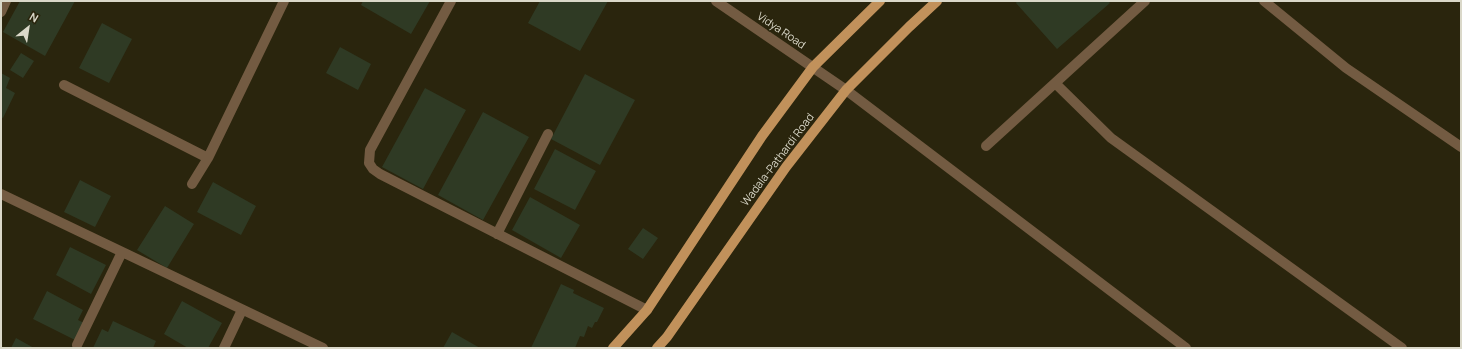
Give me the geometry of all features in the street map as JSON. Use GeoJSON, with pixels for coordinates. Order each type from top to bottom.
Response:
{"type":"FeatureCollection","features":[{"type":"Feature","properties":{"kind":"main road"},"geometry":{"type":"LineString","coordinates":[[613,348],[647,310],[762,136],[813,67],[880,1]]}},
{"type":"Feature","properties":{"kind":"main road","name":"Wadala-Pathardi Road"},"geometry":{"type":"LineString","coordinates":[[657,348],[667,337],[786,167],[846,90],[937,1]]}},
{"type":"Feature","properties":{"kind":"street"},"geometry":{"type":"LineString","coordinates":[[1,12],[6,1]]}},
{"type":"Feature","properties":{"kind":"street"},"geometry":{"type":"LineString","coordinates":[[192,184],[208,158],[284,1]]}},
{"type":"Feature","properties":{"kind":"street"},"geometry":{"type":"LineString","coordinates":[[451,1],[370,150],[369,163],[373,169],[380,174],[647,310]]}},
{"type":"Feature","properties":{"kind":"street","name":"Vidya Road"},"geometry":{"type":"LineString","coordinates":[[716,1],[846,90],[1186,348]]}},
{"type":"Feature","properties":{"kind":"street"},"geometry":{"type":"LineString","coordinates":[[986,146],[1145,1]]}},
{"type":"Feature","properties":{"kind":"street"},"geometry":{"type":"LineString","coordinates":[[1264,1],[1346,68],[1461,147]]}},
{"type":"Feature","properties":{"kind":"street"},"geometry":{"type":"LineString","coordinates":[[1055,83],[1111,138],[1402,348]]}},
{"type":"Feature","properties":{"kind":"street"},"geometry":{"type":"LineString","coordinates":[[64,85],[208,158]]}},
{"type":"Feature","properties":{"kind":"street"},"geometry":{"type":"LineString","coordinates":[[497,234],[548,134]]}},
{"type":"Feature","properties":{"kind":"street"},"geometry":{"type":"LineString","coordinates":[[1,194],[323,348]]}},
{"type":"Feature","properties":{"kind":"street"},"geometry":{"type":"LineString","coordinates":[[77,345],[122,252]]}},
{"type":"Feature","properties":{"kind":"street"},"geometry":{"type":"LineString","coordinates":[[224,348],[242,310]]}},
{"type":"Feature","properties":{"kind":"building"},"geometry":{"type":"Polygon","coordinates":[[[20,1],[75,1],[45,56],[3,32],[20,1]]]}},
{"type":"Feature","properties":{"kind":"building"},"geometry":{"type":"Polygon","coordinates":[[[363,1],[430,1],[411,34],[361,5],[363,1]]]}},
{"type":"Feature","properties":{"kind":"building"},"geometry":{"type":"Polygon","coordinates":[[[540,1],[608,1],[580,51],[528,23],[540,1]]]}},
{"type":"Feature","properties":{"kind":"building"},"geometry":{"type":"Polygon","coordinates":[[[1017,1],[1108,1],[1110,3],[1057,49],[1016,3],[1017,1]]]}},
{"type":"Feature","properties":{"kind":"building"},"geometry":{"type":"Polygon","coordinates":[[[102,23],[132,39],[109,83],[79,68],[102,23]]]}},
{"type":"Feature","properties":{"kind":"building"},"geometry":{"type":"Polygon","coordinates":[[[340,47],[371,64],[358,90],[326,73],[340,47]]]}},
{"type":"Feature","properties":{"kind":"building"},"geometry":{"type":"Polygon","coordinates":[[[21,53],[34,61],[23,78],[10,70],[21,53]]]}},
{"type":"Feature","properties":{"kind":"building"},"geometry":{"type":"Polygon","coordinates":[[[1,73],[10,78],[6,88],[15,93],[3,118],[1,117],[1,73]]]}},
{"type":"Feature","properties":{"kind":"building"},"geometry":{"type":"Polygon","coordinates":[[[585,74],[635,100],[600,165],[551,139],[585,74]]]}},
{"type":"Feature","properties":{"kind":"building"},"geometry":{"type":"Polygon","coordinates":[[[425,88],[466,110],[423,189],[382,167],[425,88]]]}},
{"type":"Feature","properties":{"kind":"building"},"geometry":{"type":"Polygon","coordinates":[[[483,112],[529,137],[483,220],[438,195],[483,112]]]}},
{"type":"Feature","properties":{"kind":"building"},"geometry":{"type":"Polygon","coordinates":[[[555,149],[596,171],[575,210],[534,189],[555,149]]]}},
{"type":"Feature","properties":{"kind":"building"},"geometry":{"type":"Polygon","coordinates":[[[80,180],[111,196],[95,227],[64,212],[80,180]]]}},
{"type":"Feature","properties":{"kind":"building"},"geometry":{"type":"Polygon","coordinates":[[[213,182],[256,206],[241,235],[197,212],[213,182]]]}},
{"type":"Feature","properties":{"kind":"building"},"geometry":{"type":"Polygon","coordinates":[[[530,197],[580,225],[561,258],[512,230],[530,197]]]}},
{"type":"Feature","properties":{"kind":"building"},"geometry":{"type":"Polygon","coordinates":[[[165,206],[194,224],[167,268],[137,250],[165,206]]]}},
{"type":"Feature","properties":{"kind":"building"},"geometry":{"type":"Polygon","coordinates":[[[643,228],[658,238],[643,259],[628,249],[643,228]]]}},
{"type":"Feature","properties":{"kind":"building"},"geometry":{"type":"Polygon","coordinates":[[[70,247],[106,265],[91,294],[56,275],[70,247]]]}},
{"type":"Feature","properties":{"kind":"building"},"geometry":{"type":"Polygon","coordinates":[[[561,284],[574,290],[573,293],[604,308],[597,322],[595,322],[592,328],[588,326],[584,337],[580,336],[575,348],[531,348],[561,284]]]}},
{"type":"Feature","properties":{"kind":"building"},"geometry":{"type":"Polygon","coordinates":[[[47,291],[83,310],[78,320],[84,323],[75,340],[33,319],[47,291]]]}},
{"type":"Feature","properties":{"kind":"building"},"geometry":{"type":"Polygon","coordinates":[[[182,301],[222,323],[208,348],[188,348],[164,334],[182,301]]]}},
{"type":"Feature","properties":{"kind":"building"},"geometry":{"type":"Polygon","coordinates":[[[113,321],[156,341],[153,348],[93,348],[102,329],[108,332],[113,321]]]}},
{"type":"Feature","properties":{"kind":"building"},"geometry":{"type":"Polygon","coordinates":[[[452,332],[480,348],[443,348],[452,332]]]}},
{"type":"Feature","properties":{"kind":"building"},"geometry":{"type":"Polygon","coordinates":[[[16,338],[34,348],[11,348],[16,338]]]}}]}
